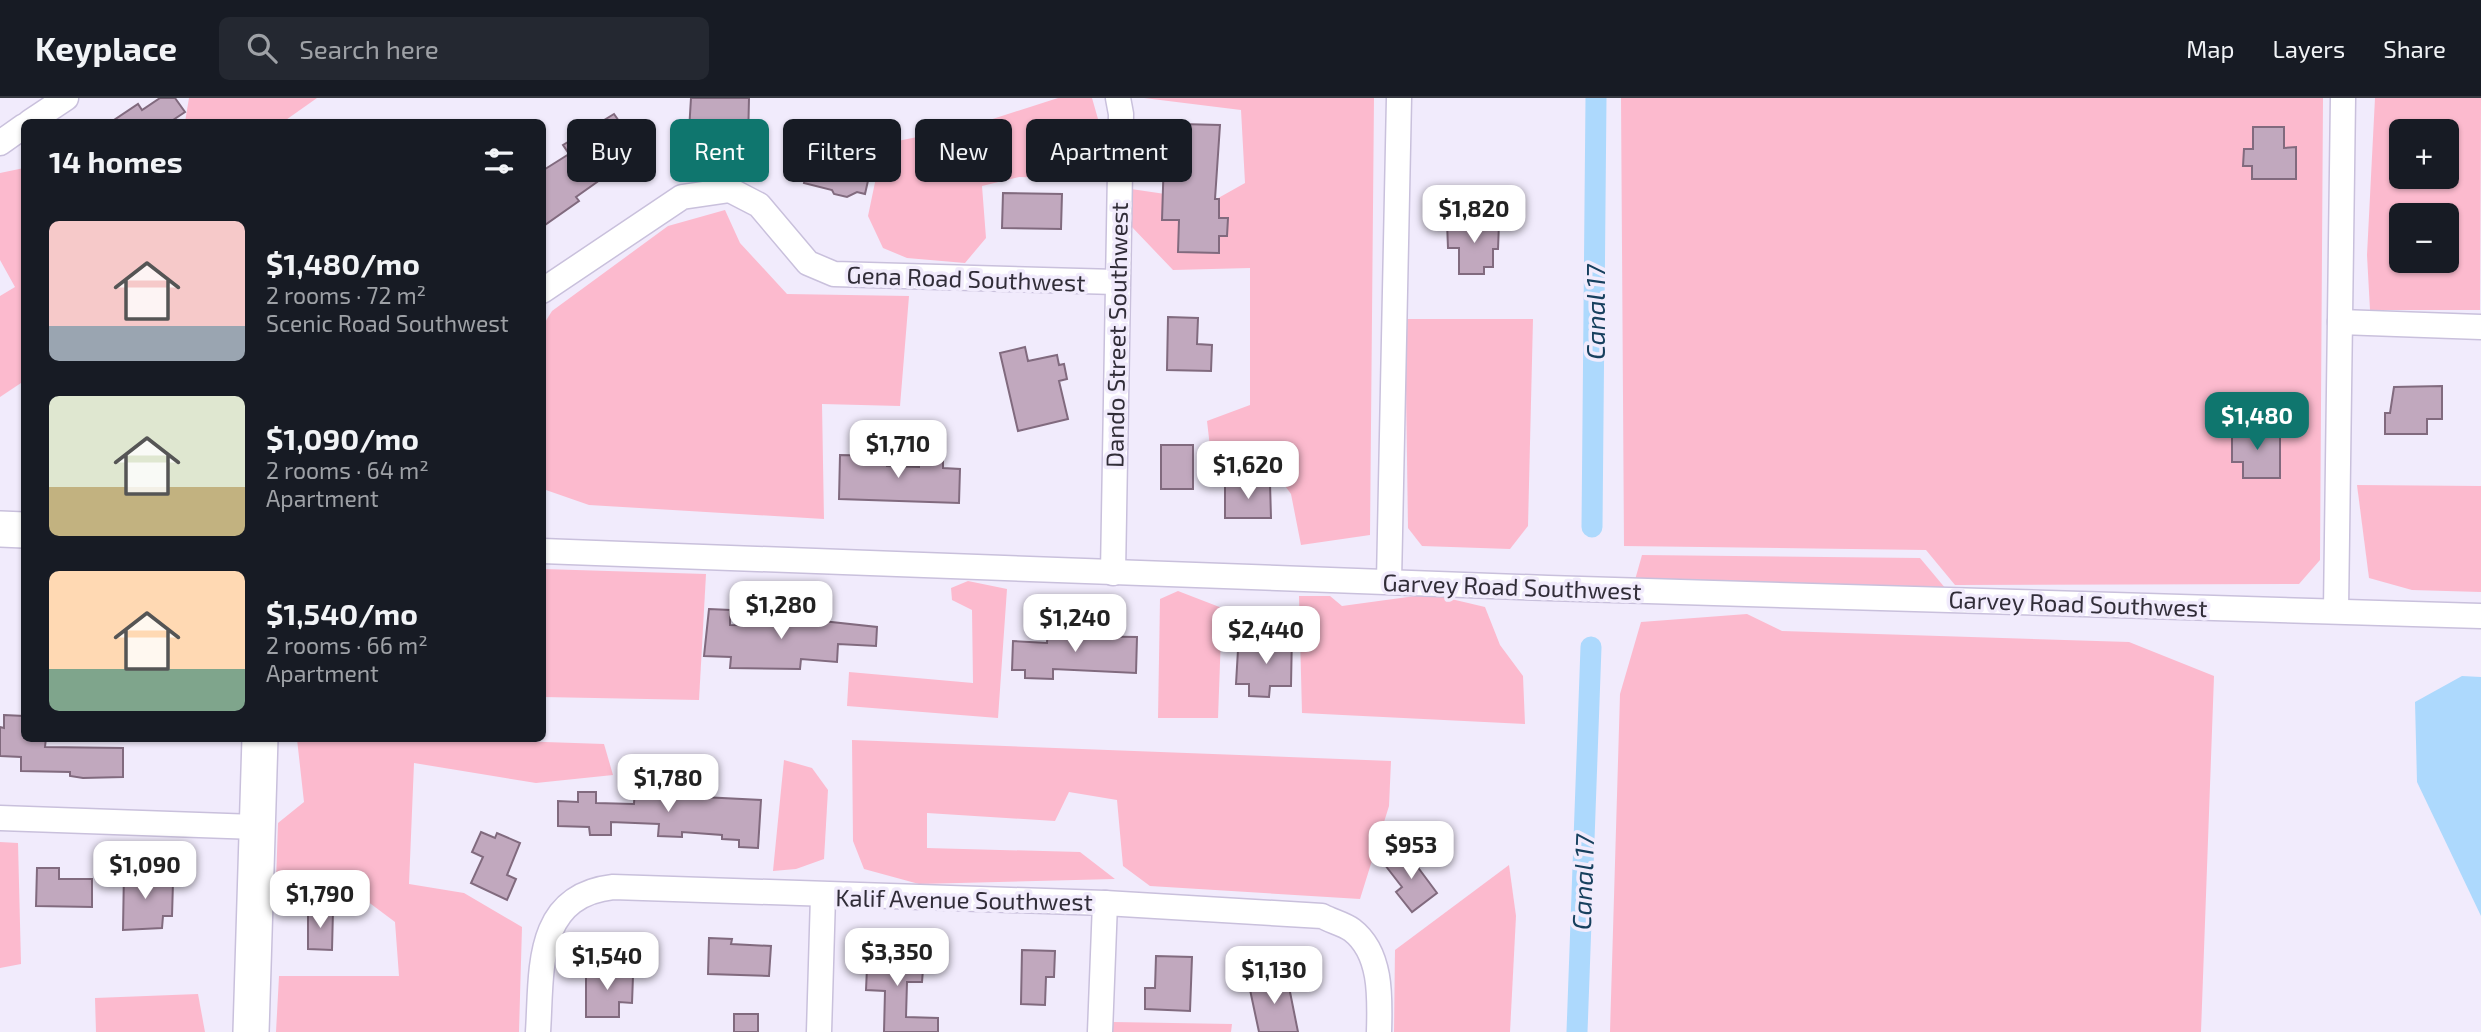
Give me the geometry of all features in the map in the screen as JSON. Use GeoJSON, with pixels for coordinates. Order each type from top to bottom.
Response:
{"type":"FeatureCollection","features":[{"type":"Feature","properties":{"kind":"street"},"geometry":{"type":"LineString","coordinates":[[34,119],[66,98]]}},
{"type":"Feature","properties":{"kind":"street","name":"Dando Street Southwest"},"geometry":{"type":"LineString","coordinates":[[1113,573],[1121,114],[1118,98]]}},
{"type":"Feature","properties":{"kind":"street"},"geometry":{"type":"LineString","coordinates":[[1389,581],[1399,98]]}},
{"type":"Feature","properties":{"kind":"street"},"geometry":{"type":"LineString","coordinates":[[2336,610],[2343,98]]}},
{"type":"Feature","properties":{"kind":"street"},"geometry":{"type":"LineString","coordinates":[[0,143],[21,128]]}},
{"type":"Feature","properties":{"kind":"street","name":"Gena Road Southwest"},"geometry":{"type":"LineString","coordinates":[[546,288],[682,197],[730,190],[759,205],[808,263],[834,274],[1116,282]]}},
{"type":"Feature","properties":{"kind":"street"},"geometry":{"type":"LineString","coordinates":[[2340,322],[2481,327]]}},
{"type":"Feature","properties":{"kind":"street"},"geometry":{"type":"LineString","coordinates":[[0,529],[21,530]]}},
{"type":"Feature","properties":{"kind":"street","name":"Garvey Road Southwest"},"geometry":{"type":"LineString","coordinates":[[546,551],[1113,573],[2481,615]]}},
{"type":"Feature","properties":{"kind":"street"},"geometry":{"type":"LineString","coordinates":[[251,1032],[260,742]]}},
{"type":"Feature","properties":{"kind":"street"},"geometry":{"type":"LineString","coordinates":[[0,818],[258,827]]}},
{"type":"Feature","properties":{"kind":"street","name":"Kalif Avenue Southwest"},"geometry":{"type":"LineString","coordinates":[[538,1032],[542,965],[550,929],[574,897],[613,887],[1105,903],[1300,912],[1322,916],[1352,930],[1366,946],[1377,970],[1379,1032]]}},
{"type":"Feature","properties":{"kind":"street"},"geometry":{"type":"LineString","coordinates":[[819,1032],[823,895]]}},
{"type":"Feature","properties":{"kind":"street"},"geometry":{"type":"LineString","coordinates":[[1100,1032],[1105,903]]}},
{"type":"Feature","properties":{"kind":"shaded area"},"geometry":{"type":"Polygon","coordinates":[[[189,98],[317,98],[287,119],[186,119],[189,98]]]}},
{"type":"Feature","properties":{"kind":"shaded area"},"geometry":{"type":"Polygon","coordinates":[[[1058,98],[1092,98],[1098,119],[1026,119],[1026,177],[1012,179],[1012,119],[993,119],[1058,98]]]}},
{"type":"Feature","properties":{"kind":"shaded area"},"geometry":{"type":"Polygon","coordinates":[[[1144,98],[1374,98],[1370,535],[1301,545],[1291,494],[1256,446],[1210,447],[1207,421],[1250,405],[1250,268],[1173,270],[1131,226],[1131,189],[1213,201],[1245,183],[1241,110],[1144,98]]]}},
{"type":"Feature","properties":{"kind":"shaded area"},"geometry":{"type":"Polygon","coordinates":[[[1621,98],[2323,98],[2320,560],[2299,584],[1955,585],[1926,550],[1624,546],[1621,98]]]}},
{"type":"Feature","properties":{"kind":"shaded area"},"geometry":{"type":"Polygon","coordinates":[[[2375,98],[2481,98],[2480,310],[2370,310],[2367,255],[2375,98]]]}},
{"type":"Feature","properties":{"kind":"shaded area"},"geometry":{"type":"Polygon","coordinates":[[[915,137],[915,182],[998,182],[982,186],[986,238],[965,263],[907,258],[883,248],[868,216],[875,182],[901,182],[901,140],[915,137]]]}},
{"type":"Feature","properties":{"kind":"shaded area"},"geometry":{"type":"Polygon","coordinates":[[[21,169],[21,383],[0,397],[0,296],[15,287],[0,260],[0,173],[21,169]]]}},
{"type":"Feature","properties":{"kind":"shaded area"},"geometry":{"type":"Polygon","coordinates":[[[725,210],[740,243],[787,294],[909,296],[900,406],[822,404],[824,519],[589,505],[546,490],[546,321],[552,311],[668,226],[725,210]]]}},
{"type":"Feature","properties":{"kind":"shaded area"},"geometry":{"type":"Polygon","coordinates":[[[1405,319],[1533,319],[1528,526],[1510,549],[1422,546],[1408,528],[1405,319]]]}},
{"type":"Feature","properties":{"kind":"shaded area"},"geometry":{"type":"Polygon","coordinates":[[[2357,485],[2481,486],[2481,592],[2412,590],[2369,578],[2357,485]]]}},
{"type":"Feature","properties":{"kind":"shaded area"},"geometry":{"type":"Polygon","coordinates":[[[1642,555],[1920,558],[1946,589],[1635,580],[1642,555]]]}},
{"type":"Feature","properties":{"kind":"shaded area"},"geometry":{"type":"Polygon","coordinates":[[[546,569],[706,574],[699,700],[546,697],[546,569]]]}},
{"type":"Feature","properties":{"kind":"shaded area"},"geometry":{"type":"Polygon","coordinates":[[[968,581],[1007,589],[998,718],[847,706],[849,672],[973,683],[972,610],[952,600],[951,588],[968,581]]]}},
{"type":"Feature","properties":{"kind":"shaded area"},"geometry":{"type":"Polygon","coordinates":[[[1178,591],[1222,608],[1218,718],[1158,718],[1160,599],[1178,591]]]}},
{"type":"Feature","properties":{"kind":"shaded area"},"geometry":{"type":"Polygon","coordinates":[[[1430,594],[1485,607],[1500,645],[1523,676],[1525,724],[1302,713],[1299,596],[1330,596],[1342,606],[1430,594]]]}},
{"type":"Feature","properties":{"kind":"shaded area"},"geometry":{"type":"Polygon","coordinates":[[[1747,614],[1782,631],[2129,642],[2214,676],[2201,1032],[1610,1032],[1620,694],[1641,622],[1747,614]]]}},
{"type":"Feature","properties":{"kind":"shaded area"},"geometry":{"type":"Polygon","coordinates":[[[852,740],[1391,761],[1389,806],[1360,899],[1150,886],[1123,866],[1117,800],[1069,792],[1055,821],[927,813],[927,848],[1080,852],[1115,879],[919,884],[864,869],[853,841],[852,740]]]}},
{"type":"Feature","properties":{"kind":"shaded area"},"geometry":{"type":"Polygon","coordinates":[[[297,742],[604,744],[613,775],[536,783],[414,763],[409,884],[464,893],[522,927],[519,1032],[276,1032],[279,976],[399,976],[395,922],[363,898],[276,882],[278,823],[304,802],[297,742]]]}},
{"type":"Feature","properties":{"kind":"shaded area"},"geometry":{"type":"Polygon","coordinates":[[[784,760],[812,768],[828,790],[824,859],[796,869],[773,871],[784,760]]]}},
{"type":"Feature","properties":{"kind":"shaded area"},"geometry":{"type":"Polygon","coordinates":[[[0,842],[18,843],[21,964],[0,968],[0,842]]]}},
{"type":"Feature","properties":{"kind":"shaded area"},"geometry":{"type":"Polygon","coordinates":[[[1509,865],[1516,916],[1510,1032],[1394,1032],[1395,950],[1509,865]]]}},
{"type":"Feature","properties":{"kind":"shaded area"},"geometry":{"type":"Polygon","coordinates":[[[198,994],[205,1032],[96,1032],[95,998],[198,994]]]}},
{"type":"Feature","properties":{"kind":"shaded area"},"geometry":{"type":"Polygon","coordinates":[[[1113,1022],[1232,1024],[1231,1032],[1113,1032],[1113,1022]]]}},
{"type":"Feature","properties":{"kind":"water"},"geometry":{"type":"Polygon","coordinates":[[[2462,676],[2481,677],[2481,916],[2417,782],[2415,702],[2462,676]]]}},
{"type":"Feature","properties":{"kind":"building"},"geometry":{"type":"Polygon","coordinates":[[[160,98],[175,98],[185,112],[174,119],[116,119],[138,104],[142,110],[160,98]]]}},
{"type":"Feature","properties":{"kind":"building"},"geometry":{"type":"Polygon","coordinates":[[[691,98],[749,98],[749,119],[690,119],[691,98]]]}},
{"type":"Feature","properties":{"kind":"building"},"geometry":{"type":"Polygon","coordinates":[[[1192,124],[1220,125],[1215,199],[1219,199],[1219,218],[1228,218],[1227,236],[1219,236],[1219,253],[1178,252],[1179,220],[1162,220],[1163,182],[1192,182],[1192,124]]]}},
{"type":"Feature","properties":{"kind":"building"},"geometry":{"type":"Polygon","coordinates":[[[2253,127],[2284,127],[2284,148],[2296,147],[2296,179],[2252,179],[2252,166],[2243,166],[2244,149],[2253,149],[2253,127]]]}},
{"type":"Feature","properties":{"kind":"building"},"geometry":{"type":"Polygon","coordinates":[[[567,155],[567,182],[597,182],[576,197],[579,201],[546,224],[546,168],[567,155]]]}},
{"type":"Feature","properties":{"kind":"building"},"geometry":{"type":"Polygon","coordinates":[[[868,182],[865,194],[857,192],[847,197],[804,183],[868,182]]]}},
{"type":"Feature","properties":{"kind":"building"},"geometry":{"type":"Polygon","coordinates":[[[1003,193],[1062,194],[1061,229],[1002,228],[1003,193]]]}},
{"type":"Feature","properties":{"kind":"building"},"geometry":{"type":"Polygon","coordinates":[[[1447,222],[1499,223],[1498,249],[1493,249],[1493,267],[1484,267],[1484,274],[1459,274],[1459,248],[1448,248],[1447,222]]]}},
{"type":"Feature","properties":{"kind":"building"},"geometry":{"type":"Polygon","coordinates":[[[1168,317],[1198,318],[1197,344],[1212,345],[1211,371],[1167,370],[1168,317]]]}},
{"type":"Feature","properties":{"kind":"building"},"geometry":{"type":"Polygon","coordinates":[[[1025,347],[1028,361],[1057,355],[1059,365],[1064,364],[1067,379],[1059,381],[1068,419],[1018,431],[1000,353],[1025,347]]]}},
{"type":"Feature","properties":{"kind":"building"},"geometry":{"type":"Polygon","coordinates":[[[2442,386],[2442,419],[2427,419],[2427,434],[2385,434],[2385,413],[2390,413],[2394,387],[2442,386]]]}},
{"type":"Feature","properties":{"kind":"building"},"geometry":{"type":"Polygon","coordinates":[[[2232,428],[2280,429],[2280,478],[2243,478],[2243,462],[2232,462],[2232,428]]]}},
{"type":"Feature","properties":{"kind":"building"},"geometry":{"type":"Polygon","coordinates":[[[1161,445],[1193,445],[1193,489],[1161,489],[1161,445]]]}},
{"type":"Feature","properties":{"kind":"building"},"geometry":{"type":"Polygon","coordinates":[[[840,455],[887,456],[887,466],[919,467],[919,456],[943,457],[943,468],[960,469],[959,503],[839,499],[840,455]]]}},
{"type":"Feature","properties":{"kind":"building"},"geometry":{"type":"Polygon","coordinates":[[[1270,483],[1271,518],[1225,518],[1225,484],[1270,483]]]}},
{"type":"Feature","properties":{"kind":"building"},"geometry":{"type":"Polygon","coordinates":[[[709,609],[730,610],[730,625],[781,626],[782,620],[813,620],[877,627],[876,646],[838,644],[837,662],[801,659],[800,669],[730,668],[731,657],[704,656],[709,609]]]}},
{"type":"Feature","properties":{"kind":"building"},"geometry":{"type":"Polygon","coordinates":[[[1048,626],[1069,626],[1068,636],[1137,637],[1136,673],[1053,669],[1053,679],[1025,678],[1025,670],[1012,670],[1013,641],[1047,643],[1048,626]]]}},
{"type":"Feature","properties":{"kind":"building"},"geometry":{"type":"Polygon","coordinates":[[[1272,633],[1292,633],[1291,686],[1270,686],[1269,697],[1249,696],[1249,684],[1236,684],[1238,650],[1272,647],[1272,633]]]}},
{"type":"Feature","properties":{"kind":"building"},"geometry":{"type":"Polygon","coordinates":[[[4,715],[21,716],[21,742],[46,742],[45,747],[123,748],[123,777],[83,778],[70,776],[70,772],[21,771],[21,757],[0,756],[0,727],[4,728],[4,715]]]}},
{"type":"Feature","properties":{"kind":"building"},"geometry":{"type":"Polygon","coordinates":[[[635,785],[683,787],[683,796],[761,800],[758,848],[739,847],[739,840],[722,839],[722,835],[682,832],[682,837],[658,836],[659,824],[611,822],[611,835],[590,835],[589,827],[558,826],[558,801],[578,802],[578,792],[596,792],[596,803],[634,804],[635,785]]]}},
{"type":"Feature","properties":{"kind":"building"},"geometry":{"type":"Polygon","coordinates":[[[481,832],[495,838],[497,833],[520,843],[507,875],[516,879],[507,900],[471,883],[483,857],[472,852],[481,832]]]}},
{"type":"Feature","properties":{"kind":"building"},"geometry":{"type":"Polygon","coordinates":[[[1405,850],[1437,893],[1412,912],[1396,892],[1402,887],[1385,865],[1405,850]]]}},
{"type":"Feature","properties":{"kind":"building"},"geometry":{"type":"Polygon","coordinates":[[[37,868],[59,868],[59,879],[92,879],[92,907],[36,906],[37,868]]]}},
{"type":"Feature","properties":{"kind":"building"},"geometry":{"type":"Polygon","coordinates":[[[124,870],[148,870],[148,882],[173,882],[172,916],[163,916],[162,928],[123,930],[124,870]]]}},
{"type":"Feature","properties":{"kind":"building"},"geometry":{"type":"Polygon","coordinates":[[[308,910],[333,910],[332,950],[308,949],[308,910]]]}},
{"type":"Feature","properties":{"kind":"building"},"geometry":{"type":"Polygon","coordinates":[[[709,938],[732,939],[731,944],[771,946],[769,976],[708,974],[709,938]]]}},
{"type":"Feature","properties":{"kind":"building"},"geometry":{"type":"Polygon","coordinates":[[[868,945],[893,946],[893,955],[924,957],[922,982],[907,982],[906,1017],[938,1018],[938,1032],[884,1032],[885,991],[866,990],[868,945]]]}},
{"type":"Feature","properties":{"kind":"building"},"geometry":{"type":"Polygon","coordinates":[[[1022,950],[1055,951],[1054,977],[1046,977],[1045,1005],[1021,1004],[1022,950]]]}},
{"type":"Feature","properties":{"kind":"building"},"geometry":{"type":"Polygon","coordinates":[[[1156,956],[1192,957],[1190,1011],[1145,1009],[1145,988],[1155,988],[1156,956]]]}},
{"type":"Feature","properties":{"kind":"building"},"geometry":{"type":"Polygon","coordinates":[[[586,968],[620,968],[620,976],[633,976],[632,1003],[619,1002],[619,1017],[586,1017],[586,968]]]}},
{"type":"Feature","properties":{"kind":"building"},"geometry":{"type":"Polygon","coordinates":[[[1287,977],[1298,1032],[1259,1032],[1249,985],[1287,977]]]}},
{"type":"Feature","properties":{"kind":"building"},"geometry":{"type":"Polygon","coordinates":[[[734,1014],[758,1014],[758,1032],[734,1032],[734,1014]]]}},
{"type":"Feature","properties":{"kind":"waterway","name":"Canal 17"},"geometry":{"type":"LineString","coordinates":[[1592,527],[1596,98]]}},
{"type":"Feature","properties":{"kind":"waterway","name":"Canal 17"},"geometry":{"type":"LineString","coordinates":[[1577,1032],[1591,647]]}}]}
